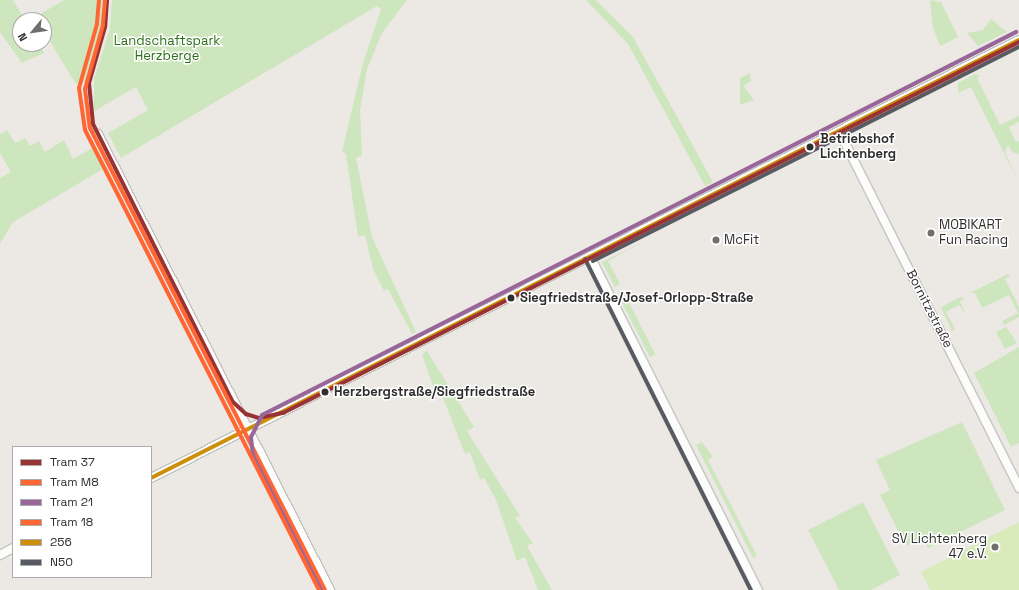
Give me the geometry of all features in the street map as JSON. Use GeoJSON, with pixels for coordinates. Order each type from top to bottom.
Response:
{"type":"FeatureCollection","features":[{"type":"Feature","properties":{"kind":"street"},"geometry":{"type":"LineString","coordinates":[[152,477],[1019,40]]}},
{"type":"Feature","properties":{"kind":"street","name":"Bornitzstraße"},"geometry":{"type":"LineString","coordinates":[[839,131],[1019,488]]}},
{"type":"Feature","properties":{"kind":"street"},"geometry":{"type":"LineString","coordinates":[[98,134],[330,590]]}},
{"type":"Feature","properties":{"kind":"street"},"geometry":{"type":"LineString","coordinates":[[590,256],[758,590]]}},
{"type":"Feature","properties":{"kind":"street"},"geometry":{"type":"LineString","coordinates":[[0,555],[12,549]]}},
{"type":"Feature","properties":{"kind":"green space"},"geometry":{"type":"Polygon","coordinates":[[[0,0],[13,0],[20,12],[12,12],[12,49],[0,32],[0,0]]]}},
{"type":"Feature","properties":{"kind":"green space"},"geometry":{"type":"Polygon","coordinates":[[[64,0],[105,0],[102,32],[86,81],[76,84],[52,45],[52,12],[44,12],[64,0]]]}},
{"type":"Feature","properties":{"kind":"green space","name":"Landschaftspark Herzberge"},"geometry":{"type":"Polygon","coordinates":[[[112,0],[407,0],[382,33],[367,69],[360,110],[362,155],[356,158],[372,237],[416,332],[412,334],[388,289],[384,291],[373,269],[365,235],[358,237],[346,154],[342,152],[363,63],[381,9],[377,6],[121,158],[108,133],[148,110],[136,87],[94,111],[94,79],[110,29],[112,0]]]}},
{"type":"Feature","properties":{"kind":"green space"},"geometry":{"type":"Polygon","coordinates":[[[586,0],[596,0],[633,37],[713,182],[705,186],[628,44],[586,0]]]}},
{"type":"Feature","properties":{"kind":"green space"},"geometry":{"type":"Polygon","coordinates":[[[930,0],[941,2],[958,37],[940,46],[933,28],[930,0]]]}},
{"type":"Feature","properties":{"kind":"green space"},"geometry":{"type":"Polygon","coordinates":[[[991,19],[1007,32],[978,46],[967,33],[983,30],[991,19]]]}},
{"type":"Feature","properties":{"kind":"green space"},"geometry":{"type":"Polygon","coordinates":[[[14,52],[44,53],[22,63],[14,52]]]}},
{"type":"Feature","properties":{"kind":"green space"},"geometry":{"type":"Polygon","coordinates":[[[750,73],[751,81],[743,86],[754,100],[740,105],[740,78],[750,73]]]}},
{"type":"Feature","properties":{"kind":"green space"},"geometry":{"type":"Polygon","coordinates":[[[975,74],[980,76],[977,78],[1000,125],[1019,116],[1019,122],[1009,127],[1016,142],[1019,141],[1019,154],[1012,152],[1008,145],[1005,152],[1019,183],[971,87],[958,93],[958,83],[975,74]]]}},
{"type":"Feature","properties":{"kind":"green space"},"geometry":{"type":"Polygon","coordinates":[[[7,130],[15,143],[25,138],[30,146],[39,141],[45,152],[64,140],[73,159],[94,147],[105,168],[13,222],[0,244],[0,178],[11,172],[0,153],[0,134],[7,130]]]}},
{"type":"Feature","properties":{"kind":"green space"},"geometry":{"type":"Polygon","coordinates":[[[647,240],[608,261],[620,284],[615,287],[602,262],[647,240]]]}},
{"type":"Feature","properties":{"kind":"green space"},"geometry":{"type":"Polygon","coordinates":[[[1008,274],[1010,276],[1005,279],[1019,307],[1019,317],[1004,325],[1002,321],[1018,313],[1009,295],[982,308],[975,293],[970,293],[1008,274]]]}},
{"type":"Feature","properties":{"kind":"green space"},"geometry":{"type":"Polygon","coordinates":[[[623,291],[655,354],[650,357],[618,294],[623,291]]]}},
{"type":"Feature","properties":{"kind":"green space"},"geometry":{"type":"Polygon","coordinates":[[[961,297],[965,299],[960,301],[965,313],[959,305],[946,312],[955,329],[952,331],[941,307],[961,297]]]}},
{"type":"Feature","properties":{"kind":"green space"},"geometry":{"type":"Polygon","coordinates":[[[1006,327],[1017,343],[1005,349],[996,332],[1006,327]]]}},
{"type":"Feature","properties":{"kind":"green space"},"geometry":{"type":"Polygon","coordinates":[[[1019,347],[1019,443],[1011,447],[974,373],[1019,347]]]}},
{"type":"Feature","properties":{"kind":"green space"},"geometry":{"type":"Polygon","coordinates":[[[427,351],[474,427],[467,431],[520,516],[515,518],[533,543],[527,546],[552,590],[538,590],[525,557],[517,561],[496,500],[484,478],[480,480],[470,452],[465,454],[440,390],[435,392],[422,354],[427,351]]]}},
{"type":"Feature","properties":{"kind":"green space"},"geometry":{"type":"Polygon","coordinates":[[[962,422],[1005,510],[928,548],[923,539],[906,546],[880,495],[890,490],[876,460],[962,422]]]}},
{"type":"Feature","properties":{"kind":"green space"},"geometry":{"type":"Polygon","coordinates":[[[702,442],[713,457],[708,460],[757,556],[753,558],[696,445],[702,442]]]}},
{"type":"Feature","properties":{"kind":"green space"},"geometry":{"type":"Polygon","coordinates":[[[863,502],[900,575],[871,590],[839,590],[808,530],[863,502]]]}},
{"type":"Feature","properties":{"kind":"green space","name":"SV Lichtenberg 47 e.V."},"geometry":{"type":"Polygon","coordinates":[[[1019,522],[1019,590],[930,590],[921,572],[1019,522]]]}},
{"type":"Feature","properties":{"kind":"tram line","name":"18"},"geometry":{"type":"LineString","coordinates":[[99,0],[97,24],[79,88],[85,130],[319,590]]}},
{"type":"Feature","properties":{"kind":"tram line","name":"M8"},"geometry":{"type":"LineString","coordinates":[[105,0],[103,25],[85,89],[90,128],[325,590]]}},
{"type":"Feature","properties":{"kind":"tram line","name":"37"},"geometry":{"type":"LineString","coordinates":[[107,0],[105,27],[89,83],[93,124],[233,402],[246,414],[259,418],[283,413],[1019,42]]}},
{"type":"Feature","properties":{"kind":"tram line","name":"21"},"geometry":{"type":"LineString","coordinates":[[321,590],[253,456],[251,437],[262,415],[1016,32]]}},
{"type":"Feature","properties":{"kind":"transit line","name":"256"},"geometry":{"type":"LineString","coordinates":[[152,477],[1019,40]]}},
{"type":"Feature","properties":{"kind":"transit line","name":"N50"},"geometry":{"type":"LineString","coordinates":[[593,261],[1019,47]]}},
{"type":"Feature","properties":{"kind":"transit line","name":"N50"},"geometry":{"type":"LineString","coordinates":[[585,259],[751,590]]}},
{"type":"Feature","properties":{"kind":"place","name":"Betriebshof Lichtenberg"},"geometry":{"type":"Point","coordinates":[810,147]}},
{"type":"Feature","properties":{"kind":"place","name":"MOBIKART Fun Racing"},"geometry":{"type":"Point","coordinates":[931,233]}},
{"type":"Feature","properties":{"kind":"place","name":"McFit"},"geometry":{"type":"Point","coordinates":[716,240]}},
{"type":"Feature","properties":{"kind":"place","name":"Siegfriedstraße/Josef-Orlopp-Straße"},"geometry":{"type":"Point","coordinates":[511,298]}},
{"type":"Feature","properties":{"kind":"place","name":"Herzbergstraße/Siegfriedstraße"},"geometry":{"type":"Point","coordinates":[325,392]}},
{"type":"Feature","properties":{"kind":"place","name":"SV Lichtenberg 47 e.V."},"geometry":{"type":"Point","coordinates":[995,547]}}]}
